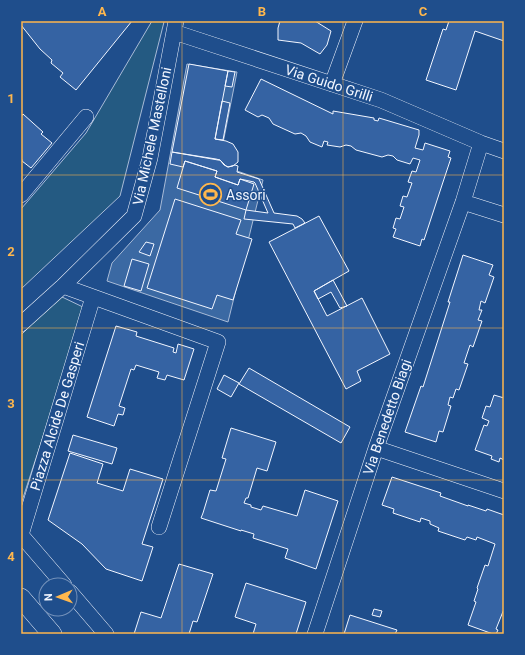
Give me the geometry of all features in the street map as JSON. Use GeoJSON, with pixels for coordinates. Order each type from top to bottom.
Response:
{"type":"FeatureCollection","features":[{"type":"Feature","properties":{"kind":"street"},"geometry":{"type":"LineString","coordinates":[[332,84],[355,21]]}},
{"type":"Feature","properties":{"kind":"street","name":"Via Guido Grilli"},"geometry":{"type":"LineString","coordinates":[[175,26],[332,84],[381,100],[481,143],[504,151]]}},
{"type":"Feature","properties":{"kind":"street","name":"Via Michele Mastelloni"},"geometry":{"type":"LineString","coordinates":[[21,324],[63,286],[134,216],[150,158],[175,26]]}},
{"type":"Feature","properties":{"kind":"street"},"geometry":{"type":"LineString","coordinates":[[21,195],[86,116]]}},
{"type":"Feature","properties":{"kind":"street","name":"Via Benedetto Biagi"},"geometry":{"type":"LineString","coordinates":[[315,634],[376,448],[463,202],[481,143]]}},
{"type":"Feature","properties":{"kind":"street"},"geometry":{"type":"LineString","coordinates":[[463,202],[504,215]]}},
{"type":"Feature","properties":{"kind":"street"},"geometry":{"type":"LineString","coordinates":[[63,286],[218,342],[159,527]]}},
{"type":"Feature","properties":{"kind":"street","name":"Piazza Alcide De Gasperi"},"geometry":{"type":"LineString","coordinates":[[21,535],[94,297]]}},
{"type":"Feature","properties":{"kind":"street"},"geometry":{"type":"LineString","coordinates":[[376,448],[504,491]]}},
{"type":"Feature","properties":{"kind":"street"},"geometry":{"type":"LineString","coordinates":[[21,535],[57,577]]}},
{"type":"Feature","properties":{"kind":"street"},"geometry":{"type":"LineString","coordinates":[[21,598],[52,634]]}},
{"type":"Feature","properties":{"kind":"street"},"geometry":{"type":"LineString","coordinates":[[78,601],[106,634]]}},
{"type":"Feature","properties":{"kind":"shaded area"},"geometry":{"type":"Polygon","coordinates":[[[152,21],[164,22],[120,196],[21,289],[21,209],[86,133],[152,21]]]}},
{"type":"Feature","properties":{"kind":"shaded area","name":"Assori"},"geometry":{"type":"Polygon","coordinates":[[[187,64],[237,72],[223,143],[237,171],[263,180],[228,322],[107,281],[112,263],[160,210],[187,64]]]}},
{"type":"Feature","properties":{"kind":"shaded area"},"geometry":{"type":"Polygon","coordinates":[[[60,296],[85,308],[21,504],[21,335],[60,296]]]}},
{"type":"Feature","properties":{"kind":"building"},"geometry":{"type":"Polygon","coordinates":[[[21,21],[132,21],[76,90],[60,77],[63,73],[51,63],[52,60],[40,49],[21,25],[21,21]]]}},
{"type":"Feature","properties":{"kind":"building"},"geometry":{"type":"Polygon","coordinates":[[[280,21],[315,21],[331,31],[327,45],[320,54],[301,43],[278,40],[278,28],[280,21]]]}},
{"type":"Feature","properties":{"kind":"building"},"geometry":{"type":"Polygon","coordinates":[[[449,21],[504,21],[504,41],[475,31],[456,90],[426,80],[443,29],[446,30],[449,21]]]}},
{"type":"Feature","properties":{"kind":"building"},"geometry":{"type":"Polygon","coordinates":[[[189,64],[228,71],[215,139],[233,144],[238,152],[238,162],[233,166],[228,167],[220,160],[216,159],[172,152],[189,64]]]}},
{"type":"Feature","properties":{"kind":"building"},"geometry":{"type":"Polygon","coordinates":[[[228,71],[235,72],[232,87],[225,86],[228,71]]]}},
{"type":"Feature","properties":{"kind":"building"},"geometry":{"type":"Polygon","coordinates":[[[261,79],[333,114],[333,111],[374,118],[374,120],[378,121],[379,118],[419,130],[415,148],[423,150],[425,143],[450,151],[448,157],[451,158],[424,240],[422,239],[420,246],[393,237],[396,229],[393,228],[396,218],[400,219],[404,207],[400,206],[403,196],[407,197],[412,183],[408,182],[412,171],[416,172],[420,160],[413,158],[410,164],[397,160],[393,156],[388,155],[382,157],[356,150],[351,146],[346,145],[340,147],[327,145],[328,142],[324,141],[322,147],[310,142],[306,136],[301,133],[295,134],[273,124],[269,118],[262,115],[258,117],[245,110],[261,79]]]}},
{"type":"Feature","properties":{"kind":"building"},"geometry":{"type":"Polygon","coordinates":[[[222,101],[230,103],[223,140],[215,139],[222,101]]]}},
{"type":"Feature","properties":{"kind":"building"},"geometry":{"type":"Polygon","coordinates":[[[23,114],[43,132],[41,134],[52,143],[31,168],[22,161],[21,158],[21,117],[23,114]]]}},
{"type":"Feature","properties":{"kind":"building"},"geometry":{"type":"Polygon","coordinates":[[[172,152],[220,160],[228,167],[235,165],[238,166],[237,172],[259,179],[274,213],[297,216],[305,223],[295,228],[293,224],[244,219],[246,210],[268,213],[254,182],[240,179],[238,185],[215,177],[217,171],[185,161],[183,167],[170,164],[172,152]]]}},
{"type":"Feature","properties":{"kind":"building"},"geometry":{"type":"Polygon","coordinates":[[[185,161],[217,171],[215,177],[238,185],[240,179],[254,184],[246,210],[177,188],[185,161]]]}},
{"type":"Feature","properties":{"kind":"building"},"geometry":{"type":"Polygon","coordinates":[[[175,199],[241,220],[236,234],[252,239],[233,300],[217,295],[212,309],[147,288],[175,199]]]}},
{"type":"Feature","properties":{"kind":"building"},"geometry":{"type":"Polygon","coordinates":[[[319,216],[349,271],[314,291],[327,316],[362,298],[390,354],[357,371],[361,381],[346,389],[269,242],[319,216]]]}},
{"type":"Feature","properties":{"kind":"building"},"geometry":{"type":"Polygon","coordinates":[[[146,242],[154,244],[150,256],[139,252],[146,242]]]}},
{"type":"Feature","properties":{"kind":"building"},"geometry":{"type":"Polygon","coordinates":[[[463,255],[493,265],[489,275],[494,277],[485,303],[481,301],[479,310],[482,310],[478,320],[482,321],[473,347],[470,345],[464,363],[468,364],[459,390],[456,389],[453,398],[450,397],[448,405],[451,406],[443,432],[439,431],[436,442],[405,432],[421,386],[423,387],[463,255]]]}},
{"type":"Feature","properties":{"kind":"building"},"geometry":{"type":"Polygon","coordinates":[[[132,259],[149,264],[141,291],[124,286],[132,259]]]}},
{"type":"Feature","properties":{"kind":"building"},"geometry":{"type":"Polygon","coordinates":[[[333,280],[347,306],[340,308],[331,292],[318,299],[314,291],[333,280]]]}},
{"type":"Feature","properties":{"kind":"building"},"geometry":{"type":"Polygon","coordinates":[[[116,326],[137,332],[136,336],[174,348],[173,352],[176,353],[178,344],[194,349],[184,380],[167,375],[165,380],[157,378],[159,372],[136,365],[134,370],[131,369],[119,406],[125,408],[123,415],[118,414],[114,426],[87,417],[116,326]]]}},
{"type":"Feature","properties":{"kind":"building"},"geometry":{"type":"Polygon","coordinates":[[[249,368],[350,427],[341,443],[239,384],[249,368]]]}},
{"type":"Feature","properties":{"kind":"building"},"geometry":{"type":"Polygon","coordinates":[[[224,375],[239,383],[231,397],[217,389],[224,375]]]}},
{"type":"Feature","properties":{"kind":"building"},"geometry":{"type":"Polygon","coordinates":[[[494,395],[504,398],[504,460],[500,458],[499,462],[491,459],[492,456],[475,450],[484,425],[487,426],[489,421],[482,418],[486,406],[490,407],[494,395]]]}},
{"type":"Feature","properties":{"kind":"building"},"geometry":{"type":"Polygon","coordinates":[[[231,428],[276,442],[267,471],[257,468],[248,498],[246,498],[244,503],[261,510],[263,506],[297,516],[305,490],[338,501],[316,569],[285,558],[288,549],[253,538],[254,534],[201,518],[210,490],[216,491],[226,459],[222,458],[231,428]]]}},
{"type":"Feature","properties":{"kind":"building"},"geometry":{"type":"Polygon","coordinates":[[[73,435],[117,448],[112,464],[68,451],[73,435]]]}},
{"type":"Feature","properties":{"kind":"building"},"geometry":{"type":"Polygon","coordinates":[[[70,453],[103,464],[97,483],[123,491],[130,469],[163,479],[142,544],[153,547],[142,581],[106,569],[82,544],[48,520],[70,453]]]}},
{"type":"Feature","properties":{"kind":"building"},"geometry":{"type":"Polygon","coordinates":[[[392,477],[441,493],[440,496],[468,506],[486,511],[487,509],[504,515],[504,609],[496,629],[498,630],[496,634],[468,625],[476,602],[474,601],[477,588],[485,565],[488,566],[495,544],[477,537],[476,540],[467,537],[465,540],[438,531],[439,528],[430,524],[430,521],[421,518],[420,522],[393,513],[394,509],[382,505],[392,477]]]}},
{"type":"Feature","properties":{"kind":"building"},"geometry":{"type":"Polygon","coordinates":[[[179,564],[213,574],[197,622],[193,621],[189,634],[134,634],[141,612],[161,618],[179,564]]]}},
{"type":"Feature","properties":{"kind":"building"},"geometry":{"type":"Polygon","coordinates":[[[246,583],[306,602],[296,634],[253,634],[256,624],[235,617],[246,583]]]}},
{"type":"Feature","properties":{"kind":"building"},"geometry":{"type":"Polygon","coordinates":[[[374,609],[382,611],[380,617],[372,615],[374,609]]]}},
{"type":"Feature","properties":{"kind":"building"},"geometry":{"type":"Polygon","coordinates":[[[350,615],[397,630],[395,634],[344,634],[350,615]]]}},
{"type":"Feature","properties":{"kind":"place","name":"Assori"},"geometry":{"type":"Point","coordinates":[211,195]}}]}
